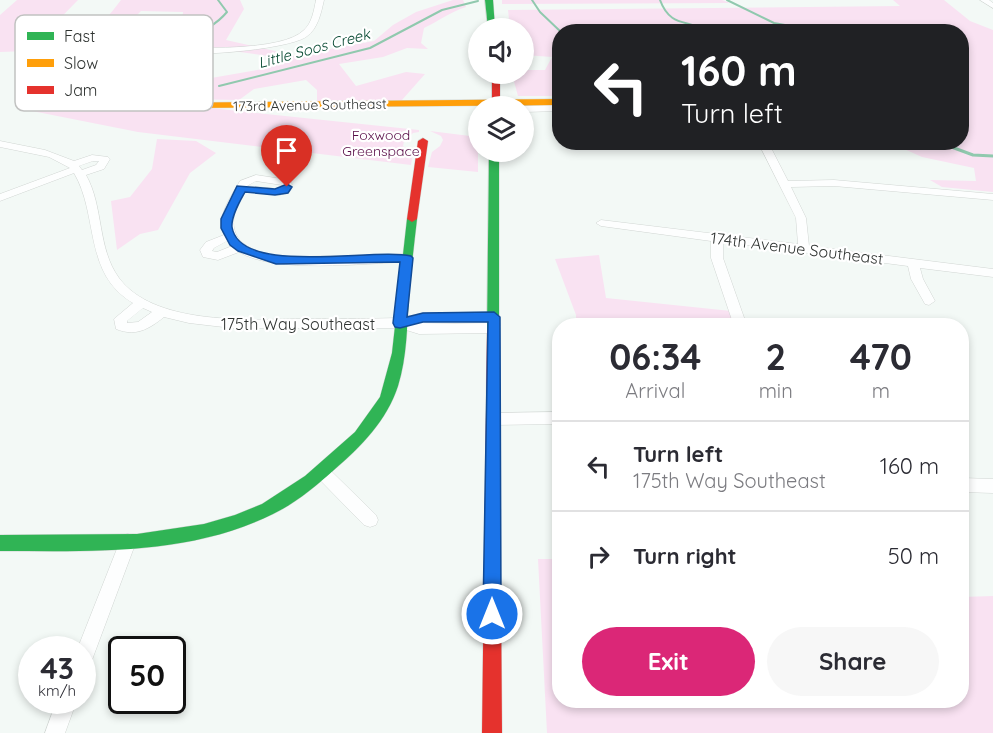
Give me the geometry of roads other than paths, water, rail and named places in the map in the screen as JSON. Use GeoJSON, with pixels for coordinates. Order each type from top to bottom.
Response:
{"type":"FeatureCollection","features":[{"type":"Feature","properties":{"kind":"street"},"geometry":{"type":"LineString","coordinates":[[213,48],[288,43],[305,34],[312,25],[321,0]]}},
{"type":"Feature","properties":{"kind":"street"},"geometry":{"type":"LineString","coordinates":[[489,0],[491,18]]}},
{"type":"Feature","properties":{"kind":"street"},"geometry":{"type":"LineString","coordinates":[[984,0],[993,6]]}},
{"type":"Feature","properties":{"kind":"street","name":"173rd Avenue Southeast"},"geometry":{"type":"LineString","coordinates":[[534,103],[552,102]]}},
{"type":"Feature","properties":{"kind":"street","name":"173rd Avenue Southeast"},"geometry":{"type":"LineString","coordinates":[[213,107],[468,105]]}},
{"type":"Feature","properties":{"kind":"street"},"geometry":{"type":"LineString","coordinates":[[534,109],[552,108]]}},
{"type":"Feature","properties":{"kind":"street"},"geometry":{"type":"LineString","coordinates":[[0,543],[128,542],[188,537],[249,518],[275,506],[323,473],[370,425],[384,405],[394,375],[423,141]]}},
{"type":"Feature","properties":{"kind":"street"},"geometry":{"type":"LineString","coordinates":[[0,144],[46,153],[76,169]]}},
{"type":"Feature","properties":{"kind":"street"},"geometry":{"type":"LineString","coordinates":[[767,150],[801,218],[804,249]]}},
{"type":"Feature","properties":{"kind":"street"},"geometry":{"type":"LineString","coordinates":[[492,733],[494,162]]}},
{"type":"Feature","properties":{"kind":"street"},"geometry":{"type":"LineString","coordinates":[[0,198],[76,169]]}},
{"type":"Feature","properties":{"kind":"street","name":"175th Way Southeast"},"geometry":{"type":"LineString","coordinates":[[76,169],[87,190],[99,250],[112,278],[129,296],[162,311],[215,324],[400,323],[423,318],[494,322]]}},
{"type":"Feature","properties":{"kind":"street"},"geometry":{"type":"LineString","coordinates":[[783,184],[834,183],[993,197]]}},
{"type":"Feature","properties":{"kind":"street"},"geometry":{"type":"LineString","coordinates":[[241,188],[227,219],[230,236],[240,247],[276,260],[407,258]]}},
{"type":"Feature","properties":{"kind":"street","name":"174th Avenue Southeast"},"geometry":{"type":"LineString","coordinates":[[601,223],[993,273]]}},
{"type":"Feature","properties":{"kind":"street"},"geometry":{"type":"LineString","coordinates":[[230,236],[210,245],[206,250],[207,254],[218,256],[240,247]]}},
{"type":"Feature","properties":{"kind":"street"},"geometry":{"type":"LineString","coordinates":[[717,237],[717,258],[738,318]]}},
{"type":"Feature","properties":{"kind":"street"},"geometry":{"type":"LineString","coordinates":[[913,262],[916,279],[929,301]]}},
{"type":"Feature","properties":{"kind":"street"},"geometry":{"type":"LineString","coordinates":[[142,302],[122,316],[121,326],[129,330],[139,328],[162,311]]}},
{"type":"Feature","properties":{"kind":"street"},"geometry":{"type":"LineString","coordinates":[[493,419],[552,418]]}},
{"type":"Feature","properties":{"kind":"street"},"geometry":{"type":"LineString","coordinates":[[323,473],[370,520]]}},
{"type":"Feature","properties":{"kind":"street"},"geometry":{"type":"LineString","coordinates":[[969,485],[993,486]]}},
{"type":"Feature","properties":{"kind":"street"},"geometry":{"type":"LineString","coordinates":[[92,636],[128,542]]}},
{"type":"Feature","properties":{"kind":"street"},"geometry":{"type":"LineString","coordinates":[[55,733],[62,714]]}},
{"type":"Feature","properties":{"kind":"waterway","name":"Little Soos Creek"},"geometry":{"type":"LineString","coordinates":[[213,24],[227,12],[218,0]]}},
{"type":"Feature","properties":{"kind":"waterway","name":"Little Soos Creek"},"geometry":{"type":"LineString","coordinates":[[532,0],[553,24]]}},
{"type":"Feature","properties":{"kind":"waterway","name":"Little Soos Creek"},"geometry":{"type":"LineString","coordinates":[[660,0],[670,16],[675,20],[690,24]]}},
{"type":"Feature","properties":{"kind":"waterway","name":"Little Soos Creek"},"geometry":{"type":"LineString","coordinates":[[727,0],[779,24]]}},
{"type":"Feature","properties":{"kind":"waterway","name":"Little Soos Creek"},"geometry":{"type":"LineString","coordinates":[[219,86],[370,48],[442,10],[478,1]]}},
{"type":"Feature","properties":{"kind":"waterway","name":"Little Soos Creek"},"geometry":{"type":"LineString","coordinates":[[960,150],[973,155],[993,156]]}},
{"type":"Feature","properties":{"kind":"park label","name":"Foxwood Greenspace"},"geometry":{"type":"Point","coordinates":[381,144]}}]}
